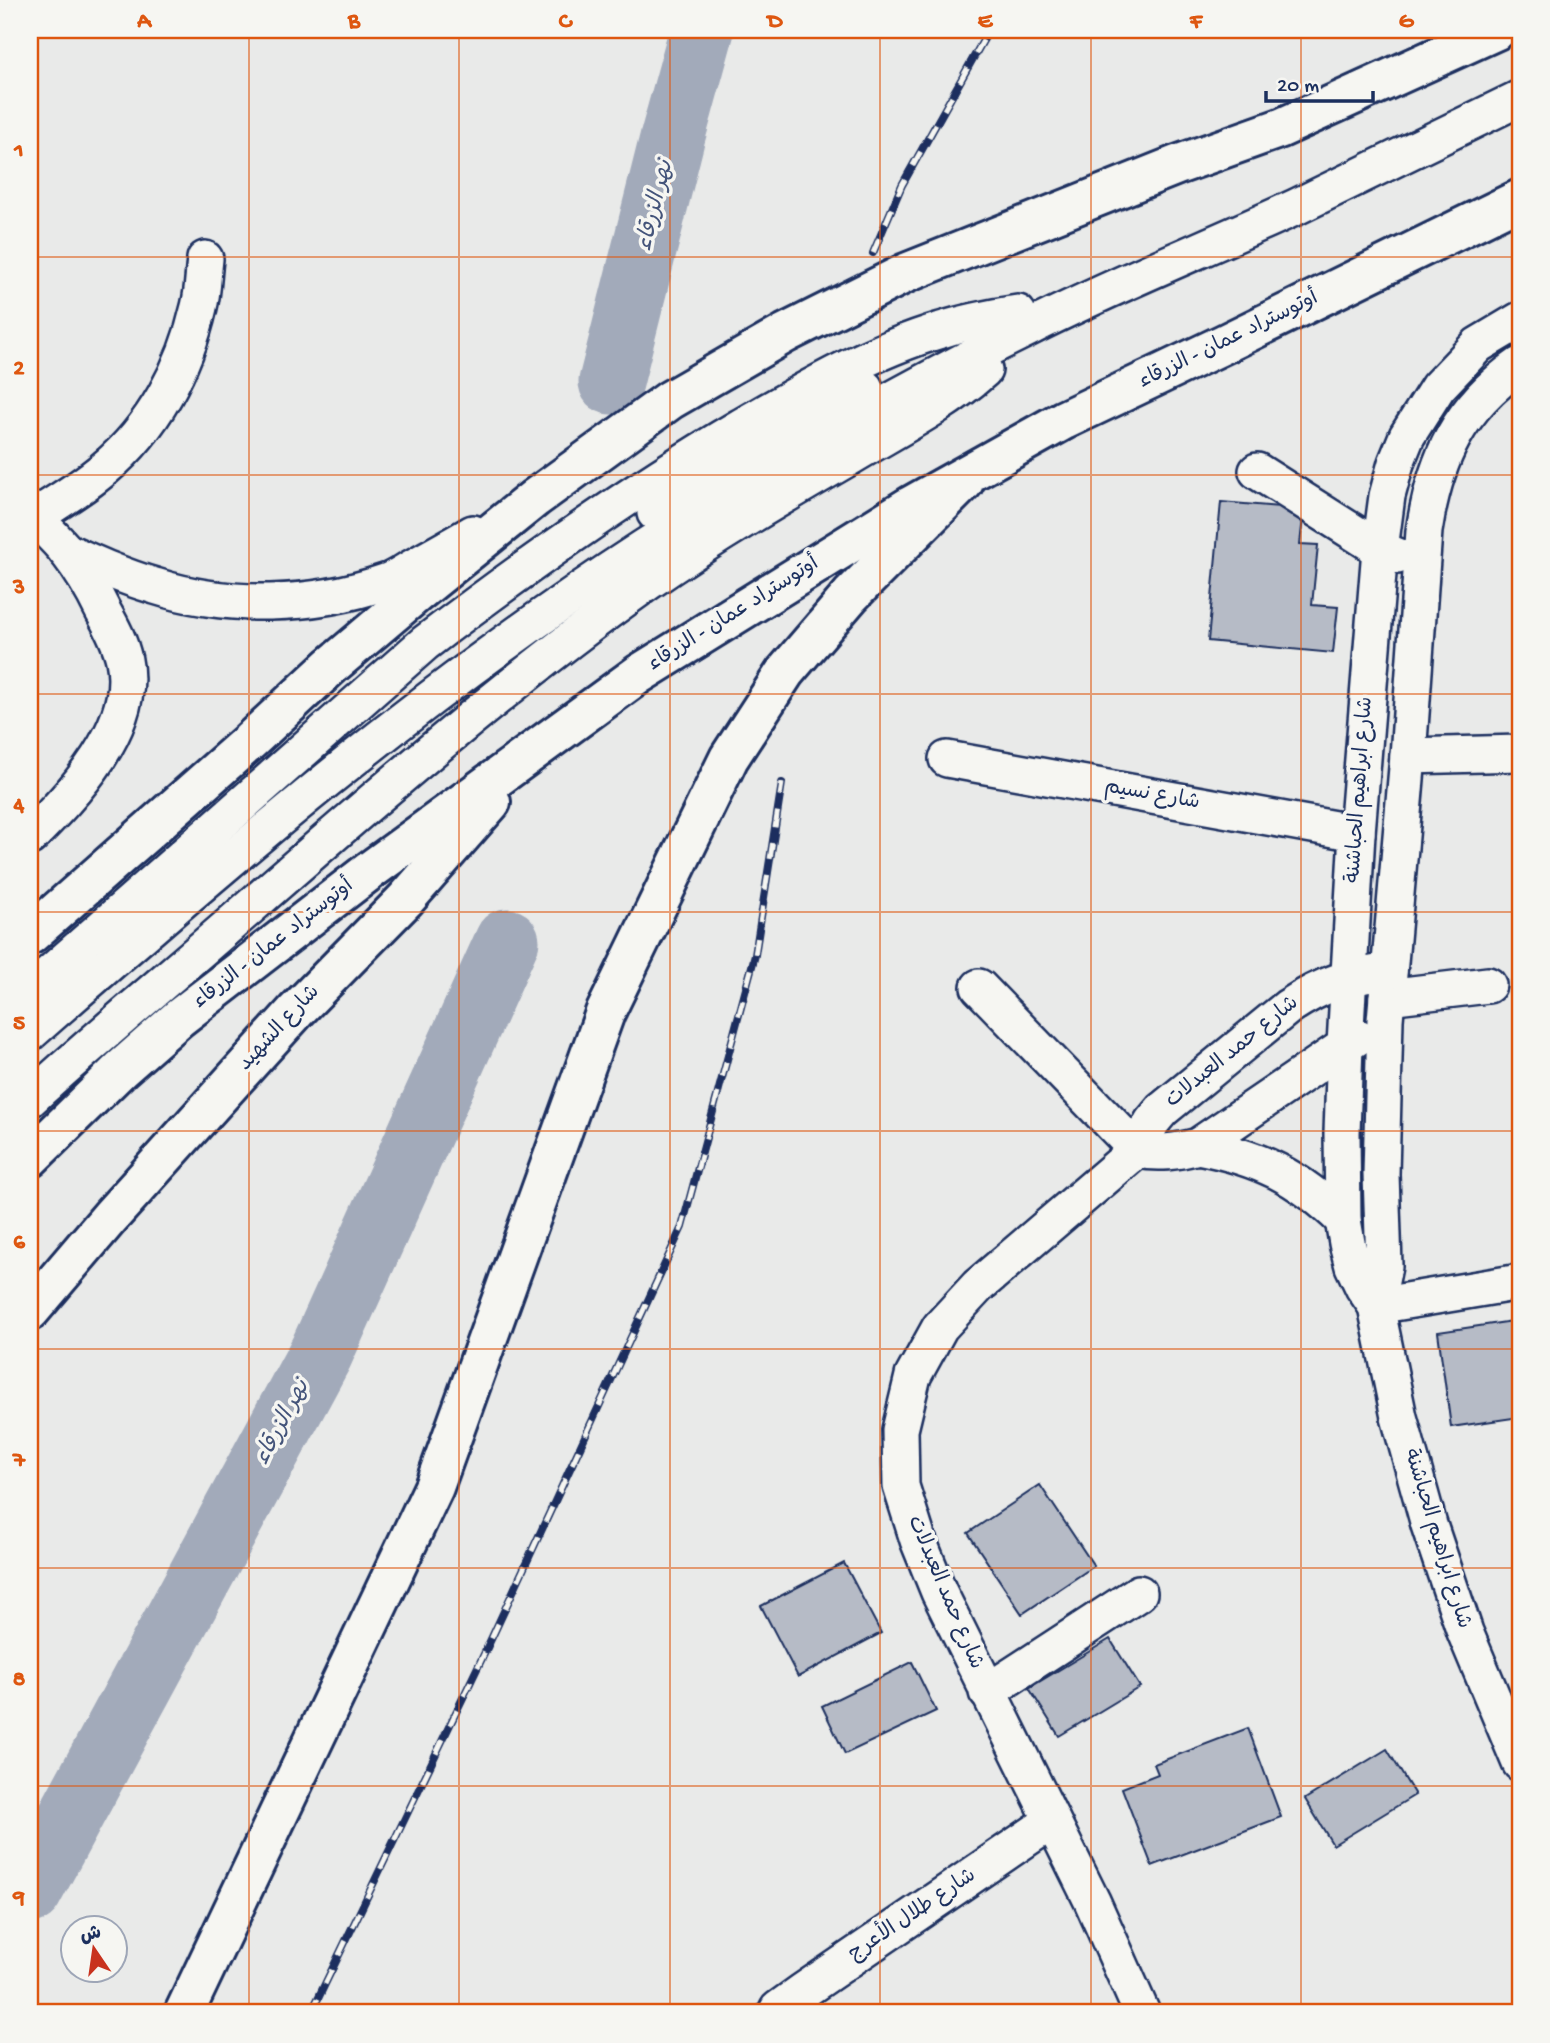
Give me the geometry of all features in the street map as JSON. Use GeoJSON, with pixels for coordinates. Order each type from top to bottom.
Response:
{"type":"FeatureCollection","features":[{"type":"Feature","properties":{"kind":"main road"},"geometry":{"type":"LineString","coordinates":[[30,935],[332,665],[535,498],[670,400],[786,333],[894,279],[1177,165],[1281,128],[1497,30]]}},
{"type":"Feature","properties":{"kind":"main road","name":"أوتوستراد عمان - الزرقاء"},"geometry":{"type":"LineString","coordinates":[[30,1157],[121,1069],[179,1018],[372,869],[639,674],[857,539],[1063,420],[1520,199]]}},
{"type":"Feature","properties":{"kind":"main road"},"geometry":{"type":"LineString","coordinates":[[184,2013],[434,1486],[605,1013],[729,758],[785,673],[851,595],[979,467]]}},
{"type":"Feature","properties":{"kind":"main road","name":"شارع الشهيد"},"geometry":{"type":"LineString","coordinates":[[30,1311],[110,1217],[296,1010],[406,899],[534,751]]}},
{"type":"Feature","properties":{"kind":"street"},"geometry":{"type":"LineString","coordinates":[[30,1033],[210,876],[326,781],[454,680],[541,616],[644,547],[1111,267],[1378,148],[1520,80]]}},
{"type":"Feature","properties":{"kind":"street"},"geometry":{"type":"LineString","coordinates":[[30,1002],[191,865],[450,654],[528,597],[735,461],[826,409],[932,354],[1024,320],[1295,207],[1520,98]]}},
{"type":"Feature","properties":{"kind":"street"},"geometry":{"type":"LineString","coordinates":[[30,837],[89,772],[113,732],[122,709],[126,685],[118,640],[92,588],[66,551],[32,515],[69,496],[107,467],[139,433],[166,394],[186,351],[200,306],[205,259]]}},
{"type":"Feature","properties":{"kind":"street"},"geometry":{"type":"LineString","coordinates":[[30,990],[425,643],[616,505],[784,402],[873,356],[940,330],[979,319],[1024,320]]}},
{"type":"Feature","properties":{"kind":"street"},"geometry":{"type":"LineString","coordinates":[[30,1099],[112,1024],[417,761],[530,670],[648,582],[719,536],[947,399],[976,377],[1024,320]]}},
{"type":"Feature","properties":{"kind":"street","name":"شارع ابراهيم الحباشنة"},"geometry":{"type":"LineString","coordinates":[[1520,320],[1478,345],[1438,387],[1407,436],[1387,496],[1380,549],[1357,833],[1342,1133],[1343,1220],[1353,1266],[1376,1306],[1399,1417],[1429,1525],[1465,1632],[1520,1763]]}},
{"type":"Feature","properties":{"kind":"street","name":"شارع ابراهيم الحباشنة"},"geometry":{"type":"LineString","coordinates":[[1376,1306],[1384,1266],[1381,1122],[1387,996],[1421,566],[1429,497],[1440,463],[1455,432],[1476,403],[1500,379],[1520,365]]}},
{"type":"Feature","properties":{"kind":"street"},"geometry":{"type":"LineString","coordinates":[[1257,471],[1380,549],[1421,566]]}},
{"type":"Feature","properties":{"kind":"street"},"geometry":{"type":"LineString","coordinates":[[66,551],[156,587],[202,597],[249,602],[296,600],[342,594],[388,582],[535,498]]}},
{"type":"Feature","properties":{"kind":"street"},"geometry":{"type":"LineString","coordinates":[[1408,756],[1520,753]]}},
{"type":"Feature","properties":{"kind":"street","name":"شارع نسيم"},"geometry":{"type":"LineString","coordinates":[[947,759],[1357,833]]}},
{"type":"Feature","properties":{"kind":"street","name":"شارع حمد العبدلات"},"geometry":{"type":"LineString","coordinates":[[1142,2013],[1092,1901],[939,1592],[918,1540],[901,1486],[900,1430],[912,1376],[940,1327],[978,1286],[1137,1150],[1152,1122],[1163,1110],[1307,994],[1348,977],[1387,996],[1488,985]]}},
{"type":"Feature","properties":{"kind":"street"},"geometry":{"type":"LineString","coordinates":[[979,987],[1137,1150],[1153,1153],[1168,1153],[1198,1146],[1345,1045],[1387,996]]}},
{"type":"Feature","properties":{"kind":"street"},"geometry":{"type":"LineString","coordinates":[[1198,1146],[1231,1152],[1292,1178],[1343,1220]]}},
{"type":"Feature","properties":{"kind":"street"},"geometry":{"type":"LineString","coordinates":[[1376,1306],[1520,1282]]}},
{"type":"Feature","properties":{"kind":"street"},"geometry":{"type":"LineString","coordinates":[[987,1692],[1139,1593]]}},
{"type":"Feature","properties":{"kind":"street","name":"شارع طلال الأعرج"},"geometry":{"type":"LineString","coordinates":[[776,2013],[803,1991],[1052,1821]]}},
{"type":"Feature","properties":{"kind":"building"},"geometry":{"type":"Polygon","coordinates":[[[1221,502],[1304,509],[1300,544],[1318,545],[1312,605],[1338,607],[1333,653],[1208,641],[1221,502]]]}},
{"type":"Feature","properties":{"kind":"building"},"geometry":{"type":"Polygon","coordinates":[[[1520,1320],[1520,1417],[1451,1427],[1438,1332],[1520,1320]]]}},
{"type":"Feature","properties":{"kind":"building"},"geometry":{"type":"Polygon","coordinates":[[[1040,1485],[1094,1566],[1022,1614],[968,1533],[1040,1485]]]}},
{"type":"Feature","properties":{"kind":"building"},"geometry":{"type":"Polygon","coordinates":[[[844,1563],[881,1633],[798,1677],[761,1606],[844,1563]]]}},
{"type":"Feature","properties":{"kind":"building"},"geometry":{"type":"Polygon","coordinates":[[[1110,1639],[1140,1687],[1059,1736],[1029,1688],[1110,1639]]]}},
{"type":"Feature","properties":{"kind":"building"},"geometry":{"type":"Polygon","coordinates":[[[912,1662],[936,1711],[845,1754],[822,1706],[912,1662]]]}},
{"type":"Feature","properties":{"kind":"building"},"geometry":{"type":"Polygon","coordinates":[[[1248,1728],[1281,1817],[1152,1866],[1122,1788],[1158,1774],[1154,1764],[1248,1728]]]}},
{"type":"Feature","properties":{"kind":"building"},"geometry":{"type":"Polygon","coordinates":[[[1387,1749],[1415,1795],[1333,1845],[1305,1799],[1387,1749]]]}},
{"type":"Feature","properties":{"kind":"waterway","name":"نهر الزرقاء"},"geometry":{"type":"LineString","coordinates":[[611,382],[702,30]]}},
{"type":"Feature","properties":{"kind":"waterway","name":"نهر الزرقاء"},"geometry":{"type":"LineString","coordinates":[[30,1891],[321,1353],[507,941]]}},
{"type":"Feature","properties":{"kind":"railway"},"geometry":{"type":"LineString","coordinates":[[873,253],[902,185],[989,30]]}},
{"type":"Feature","properties":{"kind":"railway"},"geometry":{"type":"LineString","coordinates":[[311,2013],[486,1650],[682,1227],[755,955],[782,783]]}}]}
